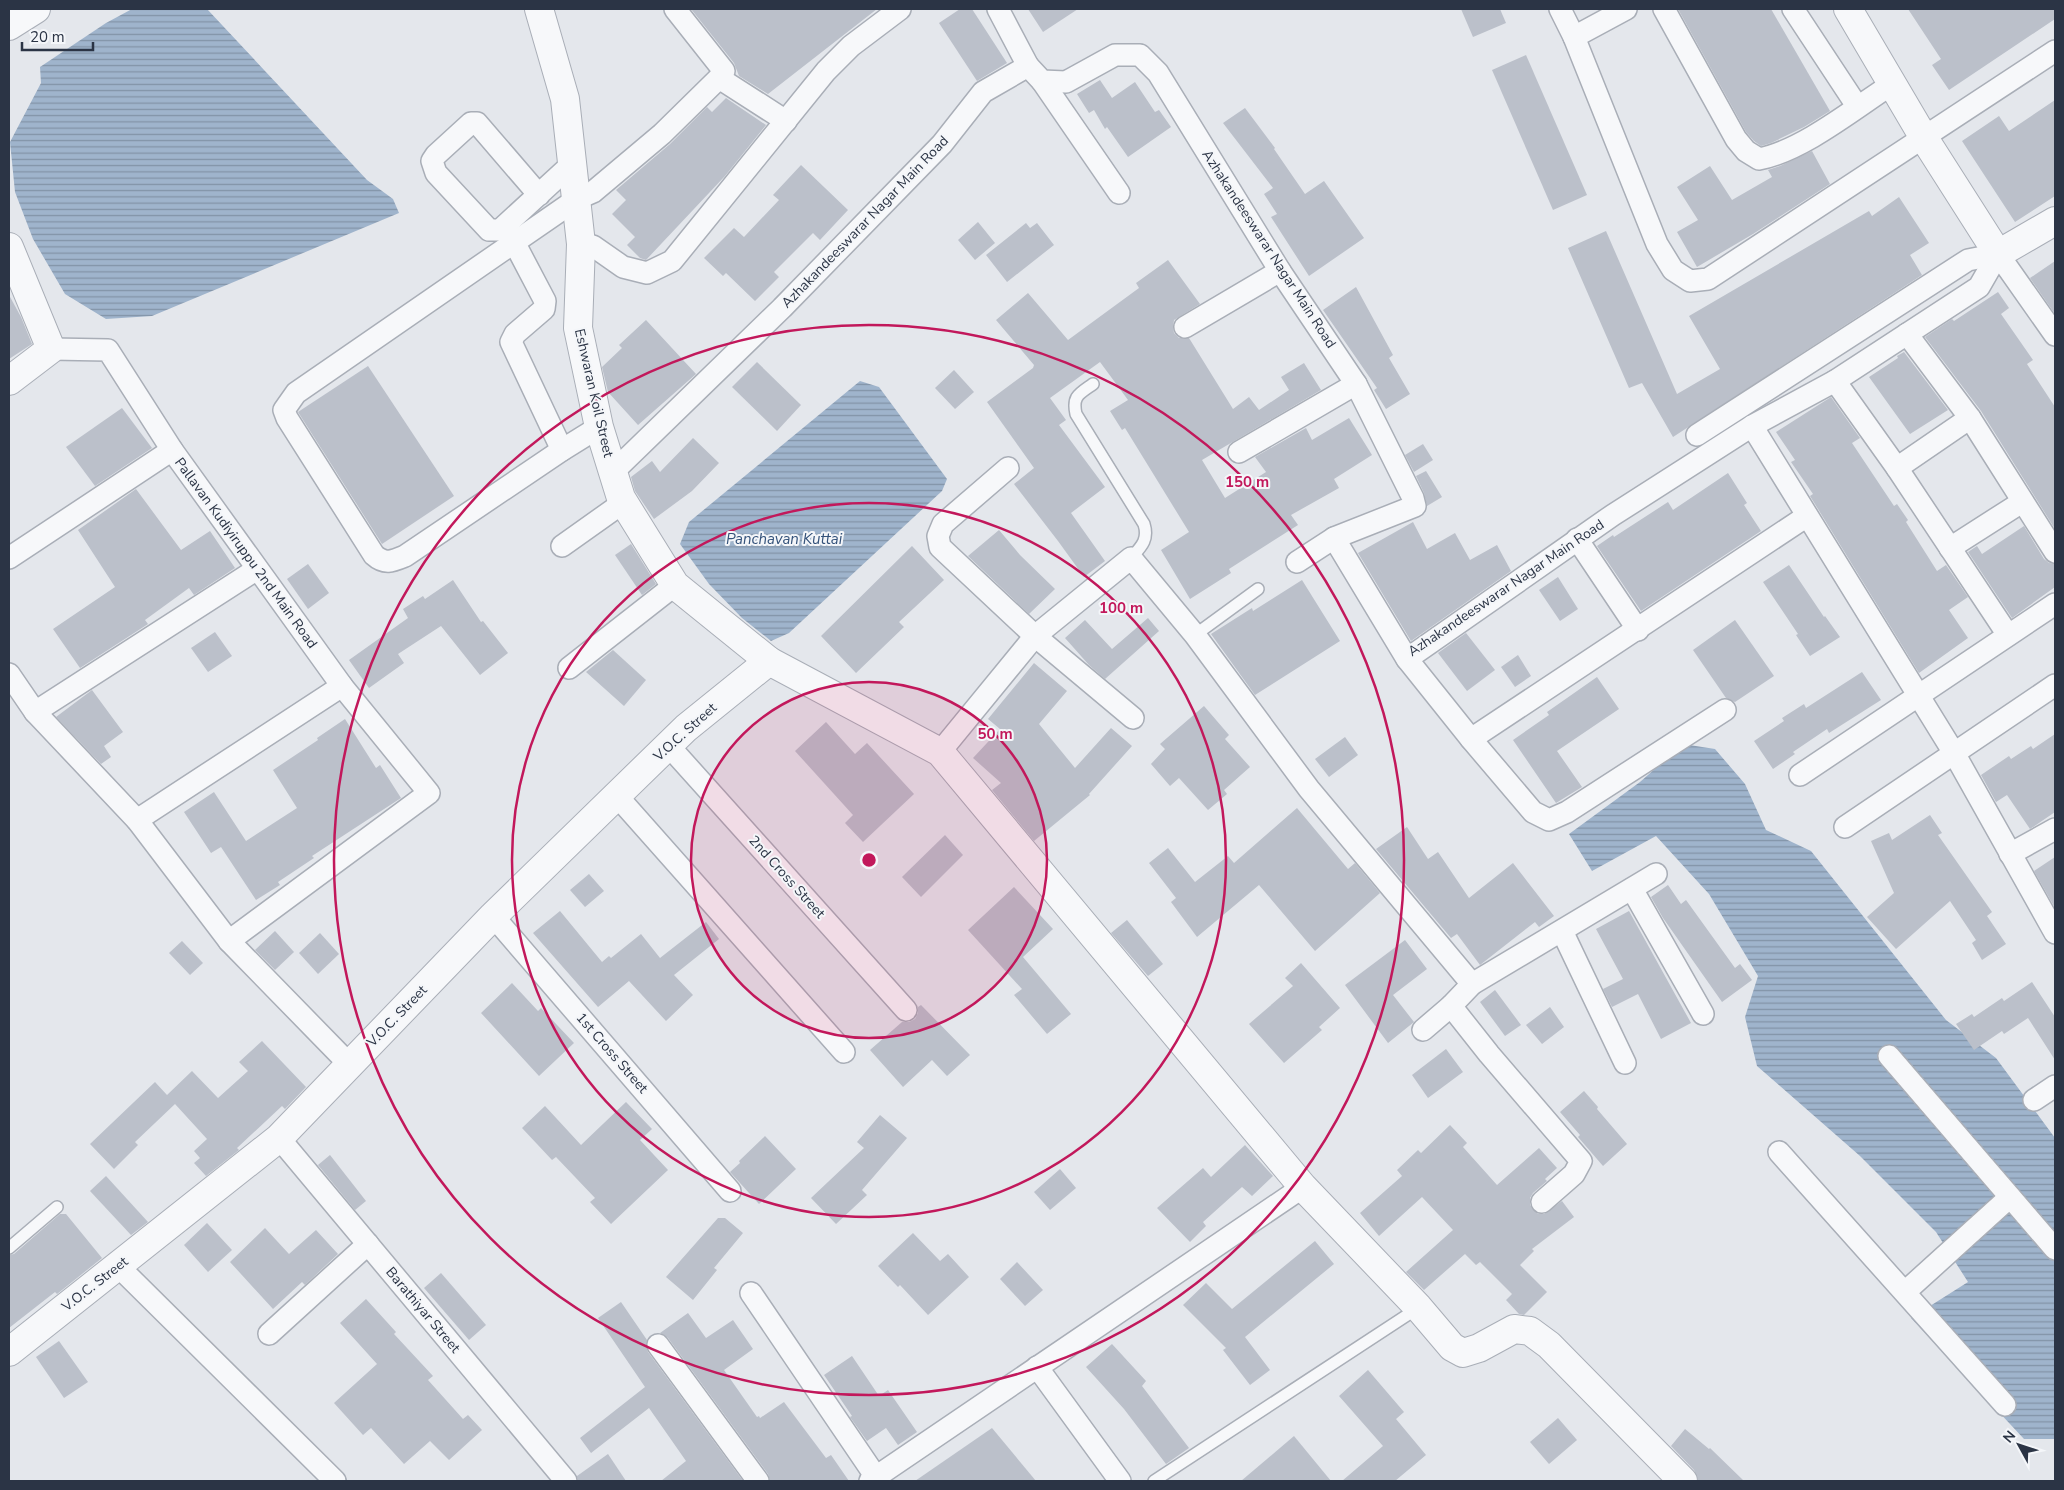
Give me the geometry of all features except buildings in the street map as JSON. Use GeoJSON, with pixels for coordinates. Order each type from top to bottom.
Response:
{"type":"FeatureCollection","features":[{"type":"Feature","properties":{"kind":"street"},"geometry":{"type":"LineString","coordinates":[[9,26],[36,9]]}},
{"type":"Feature","properties":{"kind":"street","name":"Eshwaran Koil Street"},"geometry":{"type":"LineString","coordinates":[[540,9],[565,99],[573,163],[581,244],[578,328],[599,427],[624,502],[675,585],[768,661],[940,752]]}},
{"type":"Feature","properties":{"kind":"street"},"geometry":{"type":"LineString","coordinates":[[599,427],[405,556],[388,562],[380,561],[374,555],[287,418],[284,410],[296,393],[577,199],[593,192],[662,134],[718,78],[724,71],[675,9]]}},
{"type":"Feature","properties":{"kind":"street"},"geometry":{"type":"LineString","coordinates":[[581,244],[594,246],[623,268],[647,273],[672,262],[826,71],[851,46],[900,9]]}},
{"type":"Feature","properties":{"kind":"street"},"geometry":{"type":"LineString","coordinates":[[998,9],[1035,74],[1119,193]]}},
{"type":"Feature","properties":{"kind":"street"},"geometry":{"type":"LineString","coordinates":[[1560,9],[1574,37],[1657,244],[1673,270],[1690,281],[1708,279],[2055,51]]}},
{"type":"Feature","properties":{"kind":"street"},"geometry":{"type":"LineString","coordinates":[[1574,37],[1626,9]]}},
{"type":"Feature","properties":{"kind":"street"},"geometry":{"type":"LineString","coordinates":[[1664,9],[1736,139],[1746,151],[1759,159],[1776,156],[1800,144],[1892,84]]}},
{"type":"Feature","properties":{"kind":"street"},"geometry":{"type":"LineString","coordinates":[[1793,9],[1857,106]]}},
{"type":"Feature","properties":{"kind":"street"},"geometry":{"type":"LineString","coordinates":[[1848,9],[1924,138],[1998,254],[2055,336]]}},
{"type":"Feature","properties":{"kind":"street","name":"Azhakandeeswarar Nagar Main Road"},"geometry":{"type":"LineString","coordinates":[[613,472],[824,266],[942,144],[983,92],[1035,74],[1066,82],[1115,55],[1140,56],[1158,74],[1280,270],[1356,384],[1413,498],[1415,506],[1334,538],[1407,659],[1577,538],[1752,426],[1835,381],[1979,287],[1998,254]]}},
{"type":"Feature","properties":{"kind":"street"},"geometry":{"type":"LineString","coordinates":[[718,78],[786,121]]}},
{"type":"Feature","properties":{"kind":"street"},"geometry":{"type":"LineString","coordinates":[[539,194],[477,122],[471,123],[436,154],[432,161],[432,166],[436,173],[489,230],[500,230],[573,163]]}},
{"type":"Feature","properties":{"kind":"street"},"geometry":{"type":"LineString","coordinates":[[1697,435],[1968,260],[1998,254],[2055,221]]}},
{"type":"Feature","properties":{"kind":"street"},"geometry":{"type":"LineString","coordinates":[[514,242],[545,301],[544,309],[515,334],[512,342],[562,450]]}},
{"type":"Feature","properties":{"kind":"street"},"geometry":{"type":"LineString","coordinates":[[9,247],[51,349],[9,381]]}},
{"type":"Feature","properties":{"kind":"street"},"geometry":{"type":"LineString","coordinates":[[1185,327],[1280,270]]}},
{"type":"Feature","properties":{"kind":"street"},"geometry":{"type":"LineString","coordinates":[[1907,334],[1970,418],[2055,552]]}},
{"type":"Feature","properties":{"kind":"street","name":"Pallavan Kudiyiruppu 2nd Main Road"},"geometry":{"type":"LineString","coordinates":[[51,349],[108,350],[172,450],[342,686],[429,792],[229,941]]}},
{"type":"Feature","properties":{"kind":"street"},"geometry":{"type":"LineString","coordinates":[[1835,381],[1897,468],[2008,635]]}},
{"type":"Feature","properties":{"kind":"street"},"geometry":{"type":"LineString","coordinates":[[1240,452],[1356,384]]}},
{"type":"Feature","properties":{"kind":"street"},"geometry":{"type":"LineString","coordinates":[[1897,468],[1970,418]]}},
{"type":"Feature","properties":{"kind":"street"},"geometry":{"type":"LineString","coordinates":[[1752,426],[1954,753],[2055,933]]}},
{"type":"Feature","properties":{"kind":"street"},"geometry":{"type":"LineString","coordinates":[[9,558],[172,450]]}},
{"type":"Feature","properties":{"kind":"street"},"geometry":{"type":"LineString","coordinates":[[1008,468],[943,524],[938,536],[940,547],[1036,636],[1132,718]]}},
{"type":"Feature","properties":{"kind":"street"},"geometry":{"type":"LineString","coordinates":[[562,546],[624,502]]}},
{"type":"Feature","properties":{"kind":"street"},"geometry":{"type":"LineString","coordinates":[[1950,548],[2022,502]]}},
{"type":"Feature","properties":{"kind":"street"},"geometry":{"type":"LineString","coordinates":[[1471,739],[1638,630],[1807,516]]}},
{"type":"Feature","properties":{"kind":"street"},"geometry":{"type":"LineString","coordinates":[[1297,562],[1334,538]]}},
{"type":"Feature","properties":{"kind":"street"},"geometry":{"type":"LineString","coordinates":[[1577,538],[1638,630]]}},
{"type":"Feature","properties":{"kind":"street"},"geometry":{"type":"LineString","coordinates":[[1472,984],[1310,789],[1195,635],[1131,558],[1036,636],[940,752],[1303,1187],[1418,1307],[1452,1347],[1463,1353],[1479,1348],[1514,1329],[1530,1331],[1549,1345],[1683,1481]]}},
{"type":"Feature","properties":{"kind":"street"},"geometry":{"type":"LineString","coordinates":[[35,712],[258,569]]}},
{"type":"Feature","properties":{"kind":"street"},"geometry":{"type":"LineString","coordinates":[[569,668],[675,585]]}},
{"type":"Feature","properties":{"kind":"street"},"geometry":{"type":"LineString","coordinates":[[1800,775],[2055,604]]}},
{"type":"Feature","properties":{"kind":"street"},"geometry":{"type":"LineString","coordinates":[[1407,659],[1533,812],[1549,820],[1567,812],[1725,710]]}},
{"type":"Feature","properties":{"kind":"street","name":"V.O.C. Street"},"geometry":{"type":"LineString","coordinates":[[9,1352],[280,1138],[493,916],[686,728],[768,661]]}},
{"type":"Feature","properties":{"kind":"street"},"geometry":{"type":"LineString","coordinates":[[9,674],[35,712],[137,820],[229,941],[350,1065]]}},
{"type":"Feature","properties":{"kind":"street"},"geometry":{"type":"LineString","coordinates":[[1845,827],[2055,685]]}},
{"type":"Feature","properties":{"kind":"street"},"geometry":{"type":"LineString","coordinates":[[137,820],[342,686]]}},
{"type":"Feature","properties":{"kind":"street","name":"2nd Cross Street"},"geometry":{"type":"LineString","coordinates":[[668,745],[906,1010]]}},
{"type":"Feature","properties":{"kind":"street"},"geometry":{"type":"LineString","coordinates":[[617,796],[844,1052]]}},
{"type":"Feature","properties":{"kind":"street"},"geometry":{"type":"LineString","coordinates":[[2010,854],[2055,829]]}},
{"type":"Feature","properties":{"kind":"street"},"geometry":{"type":"LineString","coordinates":[[1422,1030],[1451,1006],[1472,984],[1656,874]]}},
{"type":"Feature","properties":{"kind":"street"},"geometry":{"type":"LineString","coordinates":[[1632,889],[1703,1014]]}},
{"type":"Feature","properties":{"kind":"street","name":"1st Cross Street"},"geometry":{"type":"LineString","coordinates":[[493,916],[730,1191]]}},
{"type":"Feature","properties":{"kind":"street"},"geometry":{"type":"LineString","coordinates":[[1562,931],[1625,1063]]}},
{"type":"Feature","properties":{"kind":"street"},"geometry":{"type":"LineString","coordinates":[[1451,1006],[1488,1054],[1581,1161],[1574,1174],[1542,1202]]}},
{"type":"Feature","properties":{"kind":"street"},"geometry":{"type":"LineString","coordinates":[[1889,1056],[2055,1249]]}},
{"type":"Feature","properties":{"kind":"street"},"geometry":{"type":"LineString","coordinates":[[2034,1100],[2055,1086]]}},
{"type":"Feature","properties":{"kind":"street","name":"Barathiyar Street"},"geometry":{"type":"LineString","coordinates":[[280,1138],[566,1481]]}},
{"type":"Feature","properties":{"kind":"street"},"geometry":{"type":"LineString","coordinates":[[1779,1152],[2005,1405]]}},
{"type":"Feature","properties":{"kind":"street"},"geometry":{"type":"LineString","coordinates":[[750,1293],[873,1479],[1303,1187]]}},
{"type":"Feature","properties":{"kind":"street"},"geometry":{"type":"LineString","coordinates":[[1905,1292],[2010,1197]]}},
{"type":"Feature","properties":{"kind":"street"},"geometry":{"type":"LineString","coordinates":[[269,1334],[368,1244]]}},
{"type":"Feature","properties":{"kind":"street"},"geometry":{"type":"LineString","coordinates":[[118,1266],[335,1481]]}},
{"type":"Feature","properties":{"kind":"street"},"geometry":{"type":"LineString","coordinates":[[658,1345],[758,1481]]}},
{"type":"Feature","properties":{"kind":"street"},"geometry":{"type":"LineString","coordinates":[[1037,1367],[1120,1481]]}},
{"type":"Feature","properties":{"kind":"lane"},"geometry":{"type":"LineString","coordinates":[[1093,384],[1075,397],[1074,405],[1076,414],[1144,524],[1146,533],[1143,545],[1131,558]]}},
{"type":"Feature","properties":{"kind":"lane"},"geometry":{"type":"LineString","coordinates":[[1195,635],[1258,589]]}},
{"type":"Feature","properties":{"kind":"lane"},"geometry":{"type":"LineString","coordinates":[[9,1248],[57,1207]]}},
{"type":"Feature","properties":{"kind":"lane"},"geometry":{"type":"LineString","coordinates":[[1154,1481],[1418,1307]]}},
{"type":"Feature","properties":{"kind":"water"},"geometry":{"type":"Polygon","coordinates":[[[132,9],[207,9],[367,180],[393,199],[399,213],[152,316],[106,319],[65,294],[33,239],[15,192],[10,142],[41,83],[40,67],[106,23],[132,9]]]}},
{"type":"Feature","properties":{"kind":"water","name":"Panchavan Kuttai"},"geometry":{"type":"Polygon","coordinates":[[[860,381],[879,387],[947,479],[942,491],[789,633],[771,641],[742,618],[709,584],[680,544],[689,522],[860,381]]]}},
{"type":"Feature","properties":{"kind":"water"},"geometry":{"type":"Polygon","coordinates":[[[1683,744],[1715,749],[1745,784],[1766,830],[1811,851],[1946,1020],[1996,1058],[2055,1138],[2055,1439],[2024,1439],[1911,1318],[1968,1282],[1936,1232],[1860,1156],[1757,1066],[1745,1017],[1758,976],[1709,894],[1656,836],[1592,871],[1569,834],[1640,782],[1683,744]]]}}]}
